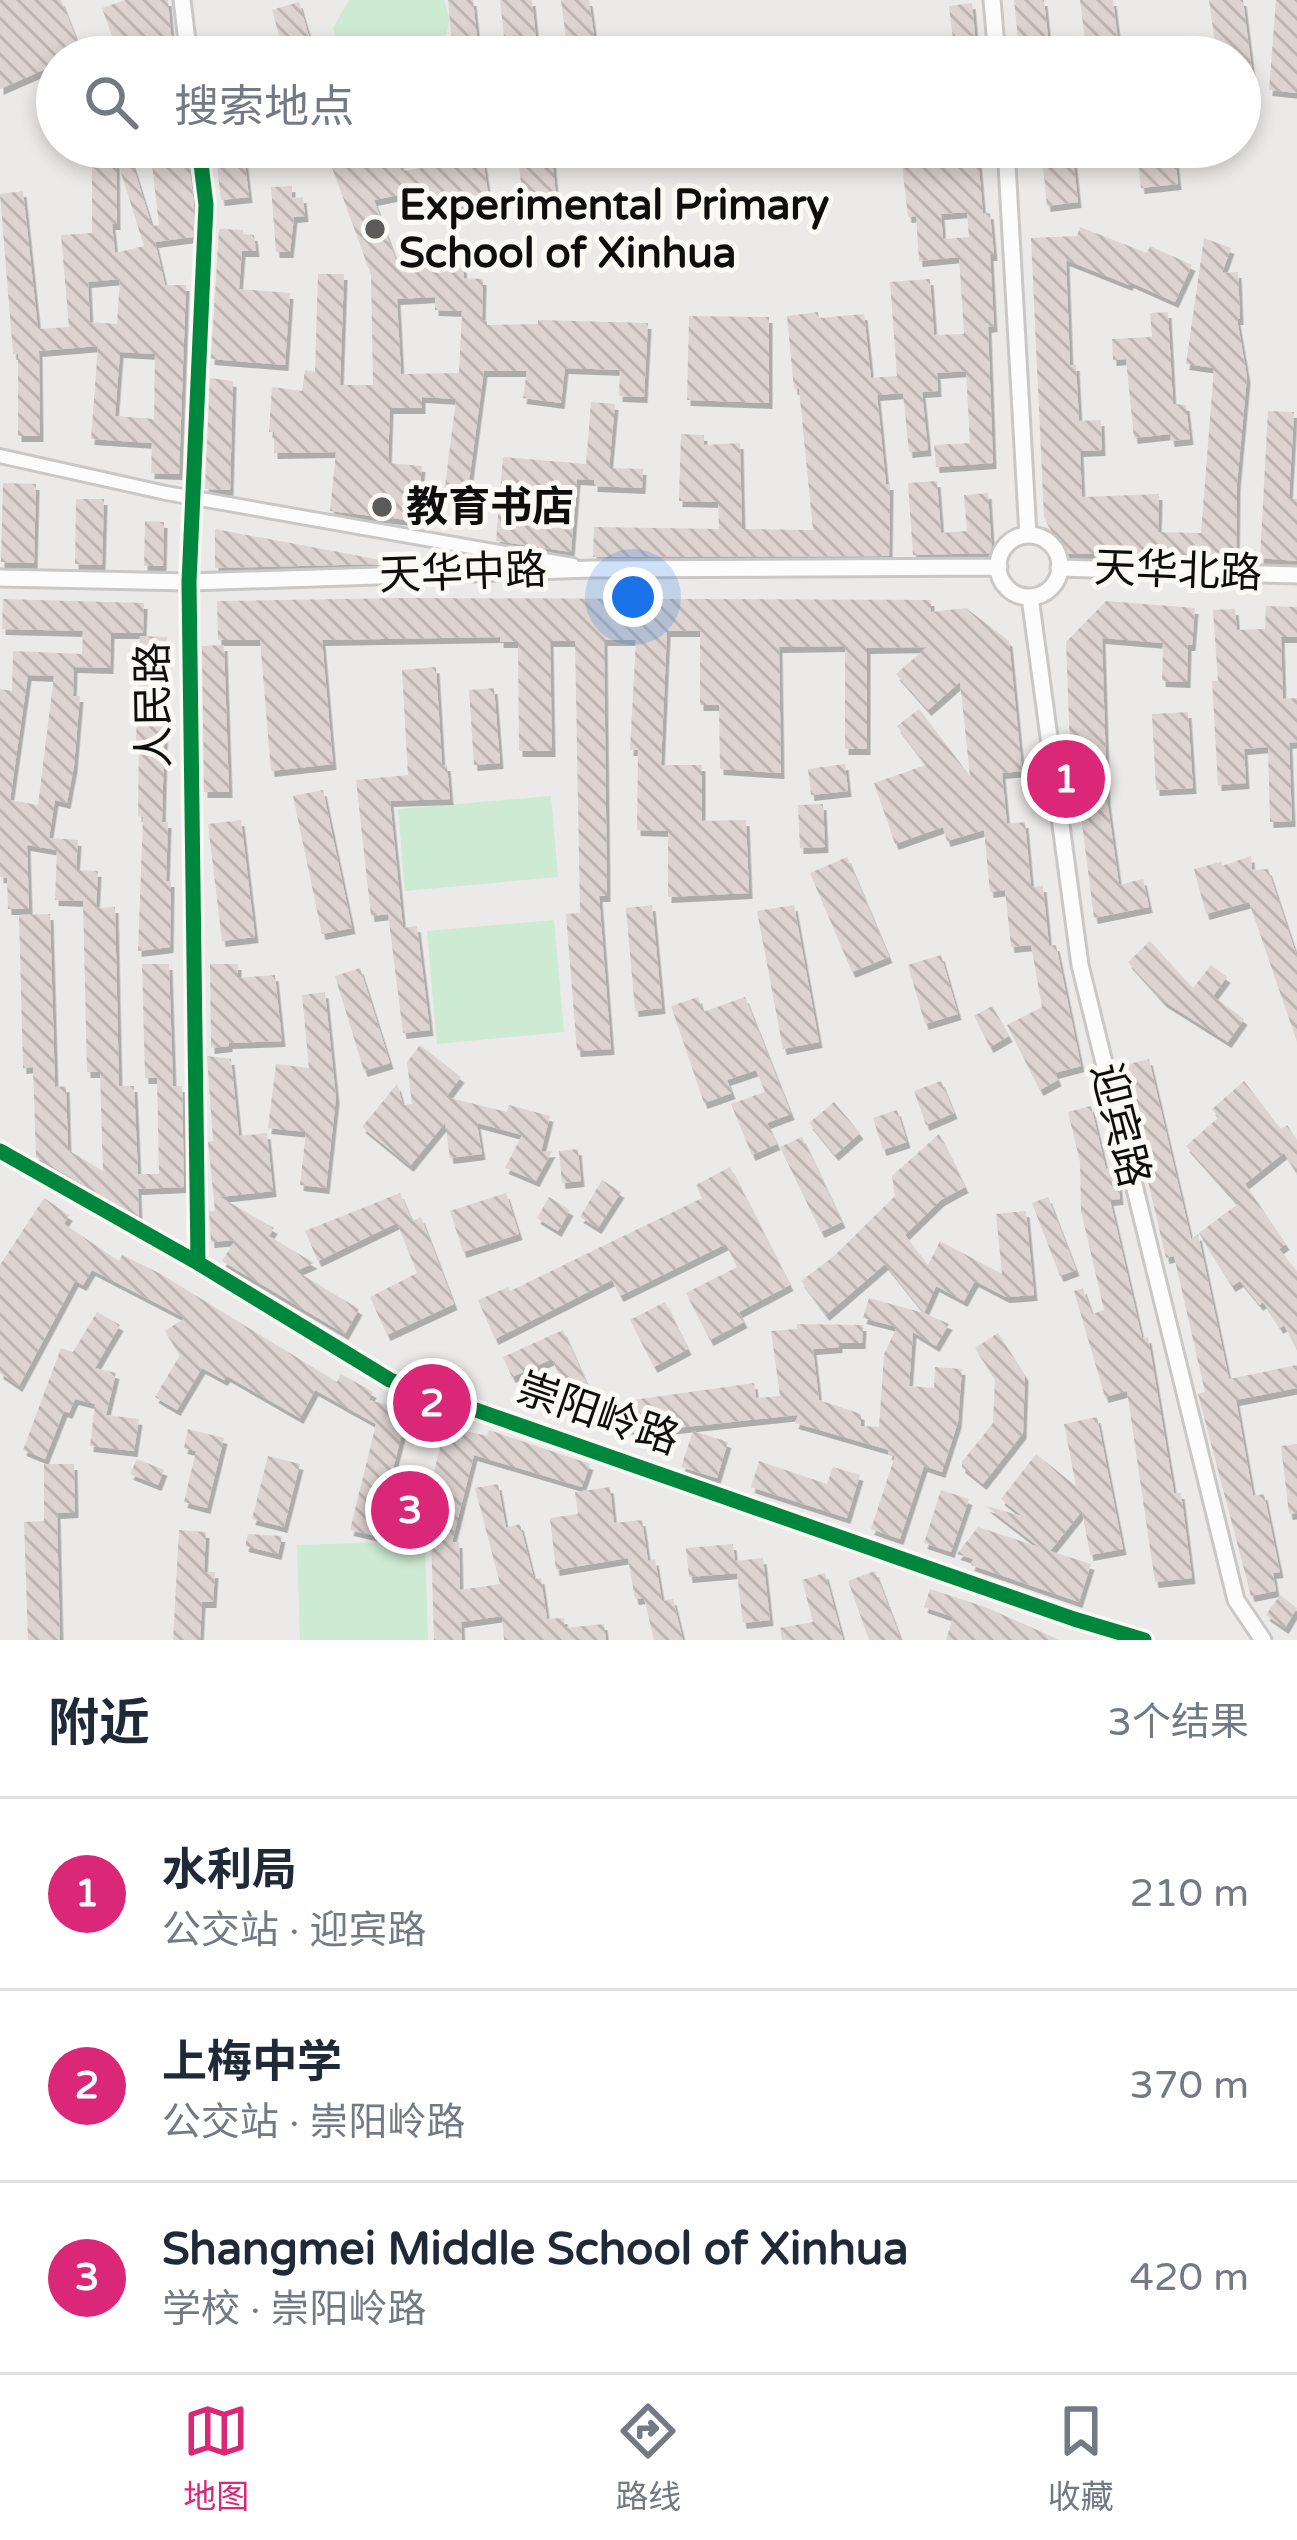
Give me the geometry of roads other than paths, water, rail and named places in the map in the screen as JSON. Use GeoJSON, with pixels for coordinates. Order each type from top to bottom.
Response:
{"type":"FeatureCollection","features":[{"type":"Feature","properties":{"kind":"street"},"geometry":{"type":"LineString","coordinates":[[182,0],[186,36]]}},
{"type":"Feature","properties":{"kind":"street"},"geometry":{"type":"LineString","coordinates":[[992,0],[996,36]]}},
{"type":"Feature","properties":{"kind":"street","name":"人民路"},"geometry":{"type":"LineString","coordinates":[[198,1263],[189,582],[206,205],[202,168]]}},
{"type":"Feature","properties":{"kind":"street"},"geometry":{"type":"LineString","coordinates":[[1007,168],[1028,535]]}},
{"type":"Feature","properties":{"kind":"street"},"geometry":{"type":"LineString","coordinates":[[0,456],[166,493],[592,569]]}},
{"type":"Feature","properties":{"kind":"street"},"geometry":{"type":"LineString","coordinates":[[1028,535],[1050,544],[1059,568],[1049,590],[1030,597],[1011,591],[998,567],[1006,545],[1028,535]]}},
{"type":"Feature","properties":{"kind":"street","name":"天华中路"},"geometry":{"type":"LineString","coordinates":[[0,578],[189,582],[592,569],[998,567]]}},
{"type":"Feature","properties":{"kind":"street","name":"天华北路"},"geometry":{"type":"LineString","coordinates":[[1059,568],[1297,575]]}},
{"type":"Feature","properties":{"kind":"street","name":"迎宾路"},"geometry":{"type":"LineString","coordinates":[[1030,597],[1080,965],[1236,1600],[1263,1640]]}},
{"type":"Feature","properties":{"kind":"street","name":"崇阳岭路"},"geometry":{"type":"LineString","coordinates":[[0,1151],[198,1263],[390,1380],[1144,1640]]}},
{"type":"Feature","properties":{"kind":"place","name":"Experimental Primary School of Xinhua"},"geometry":{"type":"Point","coordinates":[375,229]}},
{"type":"Feature","properties":{"kind":"place","name":"教育书店"},"geometry":{"type":"Point","coordinates":[382,507]}},
{"type":"Feature","properties":{"kind":"place","name":"水利局"},"geometry":{"type":"Point","coordinates":[1066,779]}},
{"type":"Feature","properties":{"kind":"place","name":"上梅中学"},"geometry":{"type":"Point","coordinates":[432,1403]}},
{"type":"Feature","properties":{"kind":"place","name":"Shangmei Middle School of Xinhua"},"geometry":{"type":"Point","coordinates":[410,1510]}}]}
